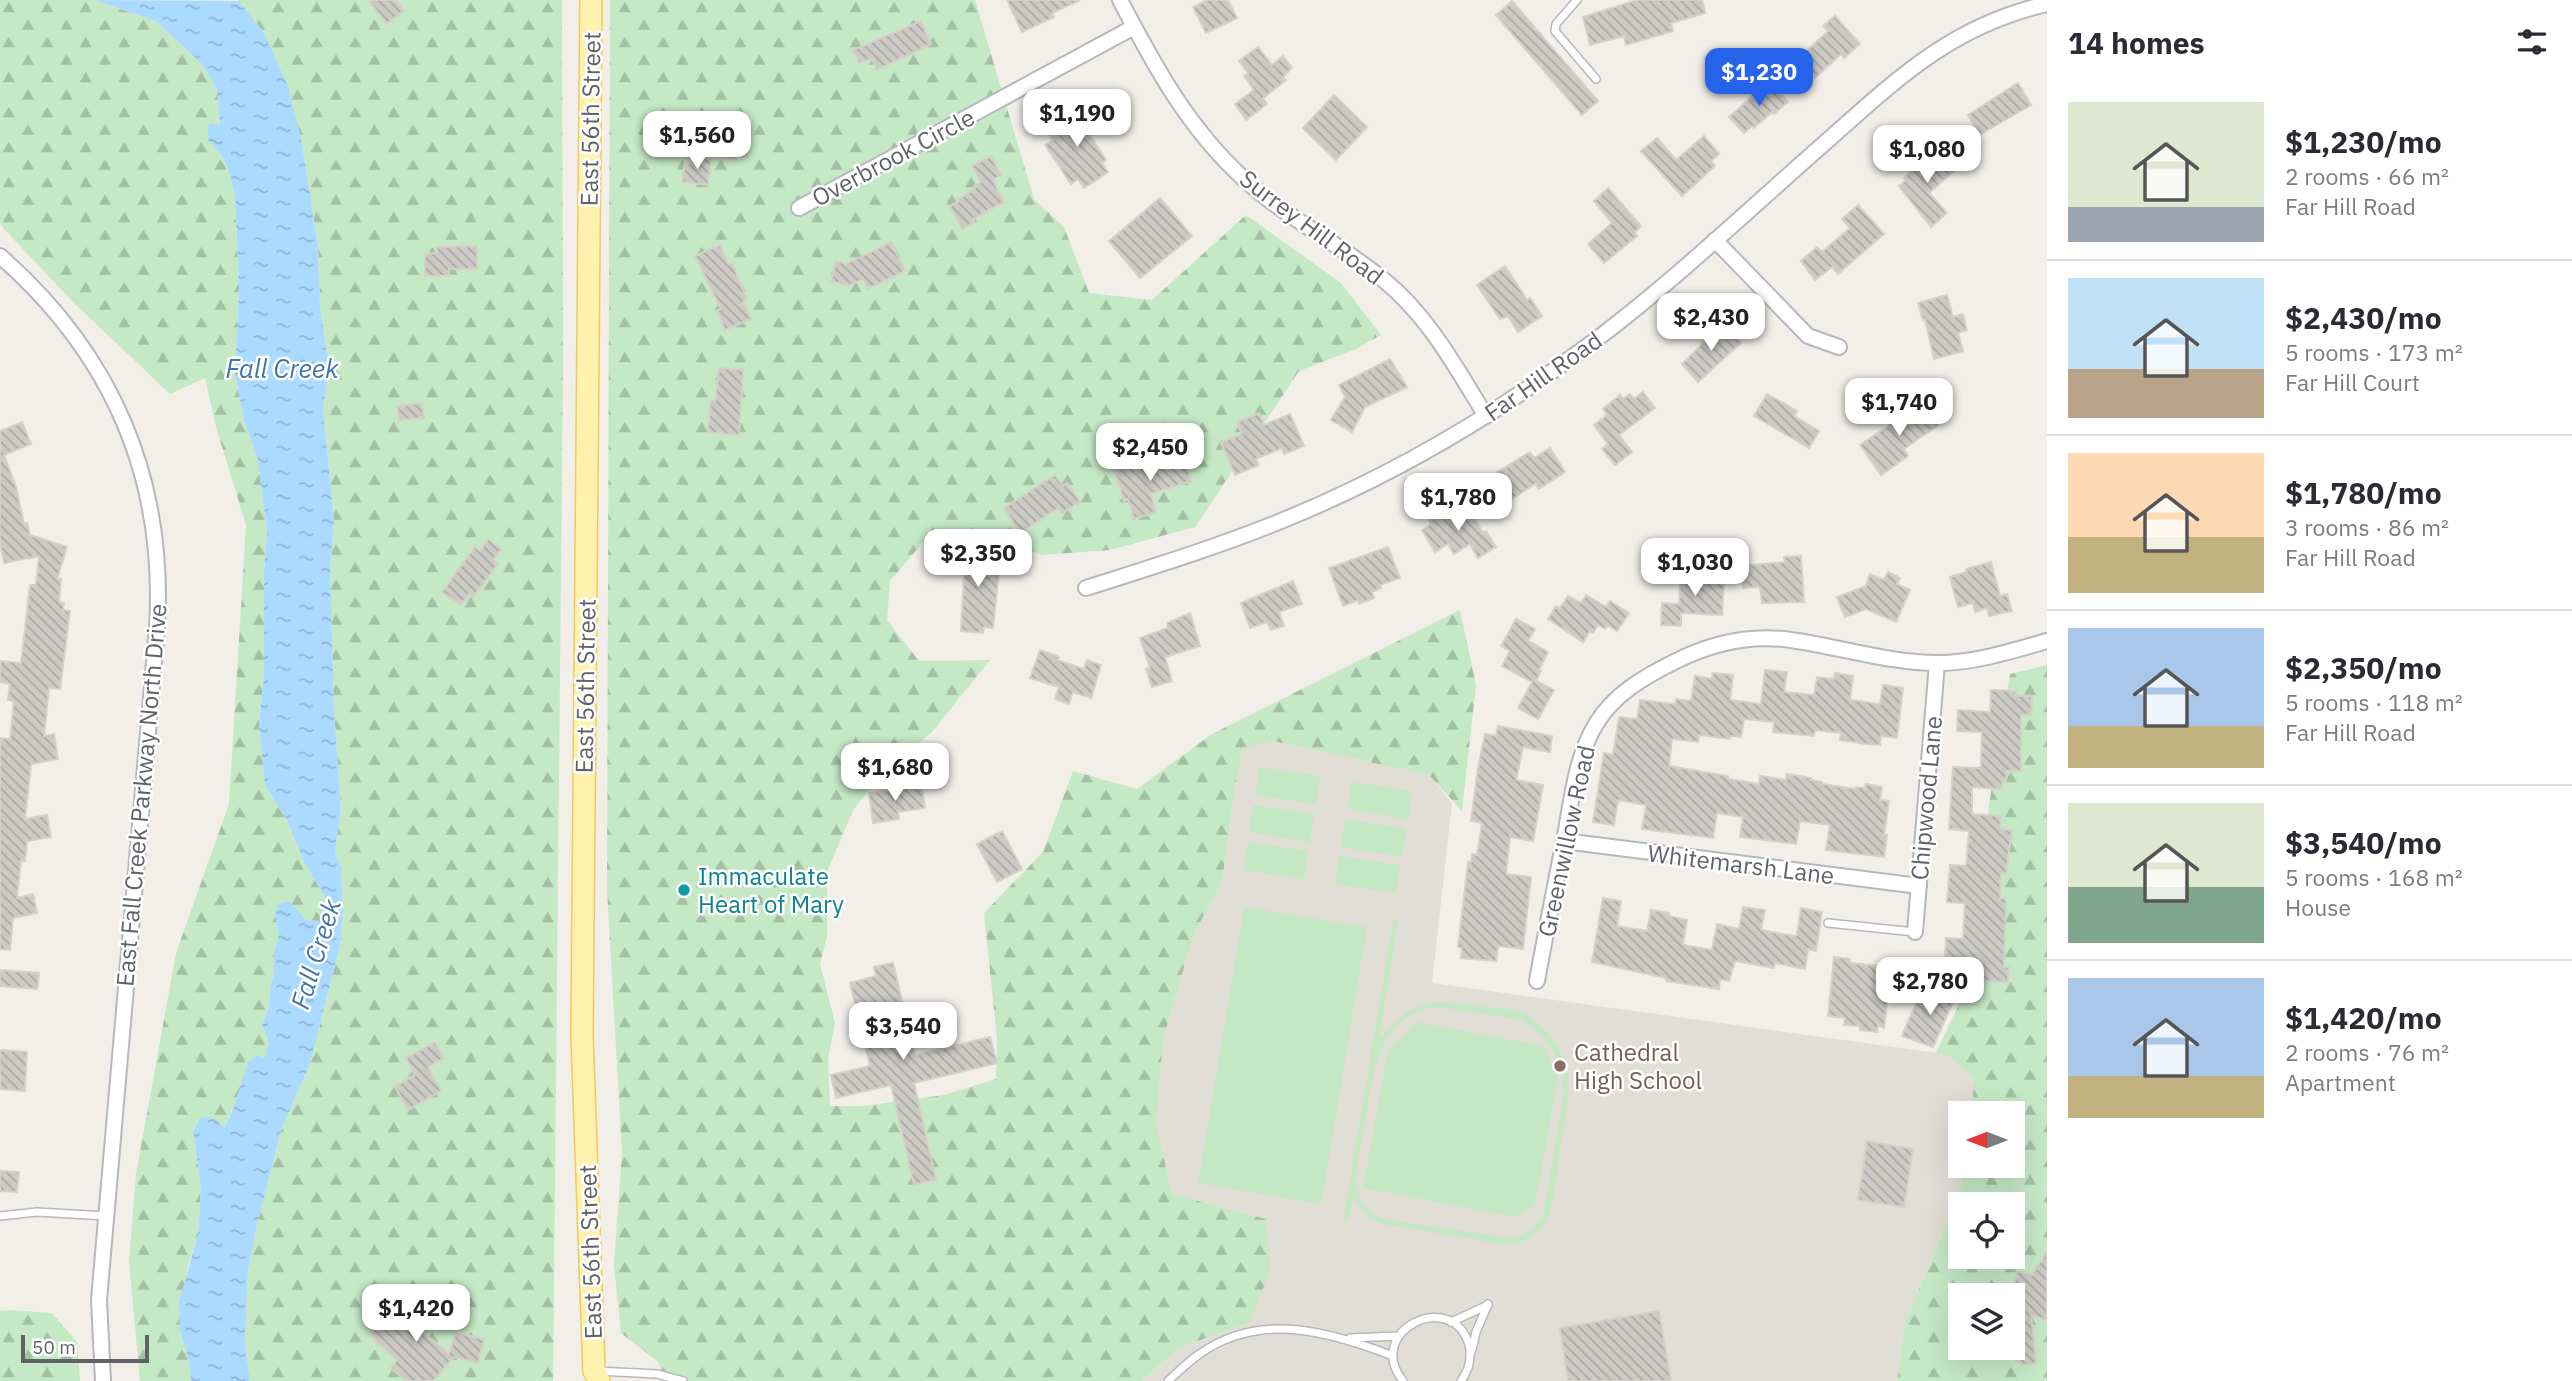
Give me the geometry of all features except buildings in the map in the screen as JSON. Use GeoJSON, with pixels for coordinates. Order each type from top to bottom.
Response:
{"type":"FeatureCollection","features":[{"type":"Feature","properties":{"kind":"main road","name":"East 56th Street"},"geometry":{"type":"LineString","coordinates":[[591,0],[582,1035],[593,1378]]}},
{"type":"Feature","properties":{"kind":"street","name":"Surrey Hill Road"},"geometry":{"type":"LineString","coordinates":[[1120,0],[1176,100],[1215,150],[1242,178],[1268,199],[1386,281],[1429,326],[1486,416]]}},
{"type":"Feature","properties":{"kind":"street","name":"Far Hill Road"},"geometry":{"type":"LineString","coordinates":[[1086,588],[1218,545],[1316,506],[1398,467],[1486,416],[1618,322],[1933,51],[1988,21],[2047,4]]}},
{"type":"Feature","properties":{"kind":"street","name":"Overbrook Circle"},"geometry":{"type":"LineString","coordinates":[[799,208],[1134,27]]}},
{"type":"Feature","properties":{"kind":"street"},"geometry":{"type":"LineString","coordinates":[[1715,240],[1808,336],[1839,347]]}},
{"type":"Feature","properties":{"kind":"street","name":"East Fall Creek Parkway North Drive"},"geometry":{"type":"LineString","coordinates":[[0,256],[39,291],[77,337],[107,387],[143,476],[156,545],[157,628],[99,1300],[103,1381]]}},
{"type":"Feature","properties":{"kind":"street","name":"Greenwillow Road"},"geometry":{"type":"LineString","coordinates":[[1537,981],[1563,841],[1585,744],[1612,702],[1632,686],[1684,656],[1730,641],[1770,638],[1937,663],[1988,657],[2047,641]]}},
{"type":"Feature","properties":{"kind":"street","name":"Chipwood Lane"},"geometry":{"type":"LineString","coordinates":[[1915,932],[1937,663]]}},
{"type":"Feature","properties":{"kind":"street","name":"Whitemarsh Lane"},"geometry":{"type":"LineString","coordinates":[[1563,841],[1919,886]]}},
{"type":"Feature","properties":{"kind":"lane"},"geometry":{"type":"LineString","coordinates":[[1577,0],[1556,24],[1555,31],[1596,79]]}},
{"type":"Feature","properties":{"kind":"lane"},"geometry":{"type":"LineString","coordinates":[[1828,923],[1915,932]]}},
{"type":"Feature","properties":{"kind":"lane"},"geometry":{"type":"LineString","coordinates":[[0,1216],[37,1212],[106,1216]]}},
{"type":"Feature","properties":{"kind":"lane"},"geometry":{"type":"LineString","coordinates":[[1451,1322],[1488,1304],[1476,1332],[1469,1366],[1461,1381]]}},
{"type":"Feature","properties":{"kind":"lane"},"geometry":{"type":"LineString","coordinates":[[1403,1381],[1394,1366],[1393,1356],[1398,1336],[1416,1320],[1428,1317],[1451,1322],[1465,1336],[1470,1356]]}},
{"type":"Feature","properties":{"kind":"lane"},"geometry":{"type":"LineString","coordinates":[[1168,1381],[1201,1352],[1244,1332],[1290,1329],[1346,1338],[1398,1336]]}},
{"type":"Feature","properties":{"kind":"lane"},"geometry":{"type":"LineString","coordinates":[[1346,1338],[1393,1356]]}},
{"type":"Feature","properties":{"kind":"lane"},"geometry":{"type":"LineString","coordinates":[[593,1378],[657,1374],[683,1381]]}},
{"type":"Feature","properties":{"kind":"shaded area","name":"Cathedral High School"},"geometry":{"type":"Polygon","coordinates":[[[1273,741],[1429,775],[1452,803],[1432,983],[1945,1054],[1973,1077],[1973,1101],[1948,1101],[1948,1178],[1962,1178],[1959,1192],[1948,1192],[1948,1221],[1905,1322],[1897,1381],[1142,1381],[1178,1348],[1249,1323],[1266,1219],[1172,1194],[1156,1124],[1163,1040],[1194,933],[1222,882],[1243,748],[1273,741]]]}},
{"type":"Feature","properties":{"kind":"green space"},"geometry":{"type":"Polygon","coordinates":[[[0,0],[94,0],[156,21],[203,65],[217,90],[220,126],[207,139],[220,153],[228,169],[235,195],[239,288],[235,374],[244,420],[258,461],[267,531],[264,573],[264,675],[259,725],[265,785],[287,820],[304,862],[325,897],[329,913],[320,921],[305,920],[296,908],[275,914],[279,935],[274,952],[270,1003],[262,1025],[269,1043],[264,1060],[241,1087],[224,1130],[201,1117],[193,1131],[201,1187],[198,1235],[187,1270],[180,1331],[189,1361],[191,1381],[140,1381],[129,1261],[136,1174],[176,953],[229,804],[246,525],[216,427],[205,378],[170,394],[75,304],[0,222],[0,0]]]}},
{"type":"Feature","properties":{"kind":"green space"},"geometry":{"type":"Polygon","coordinates":[[[238,0],[562,0],[563,368],[553,1381],[250,1381],[245,1342],[248,1271],[256,1229],[282,1127],[310,1064],[340,945],[343,908],[341,867],[335,852],[341,808],[334,710],[330,570],[334,520],[323,409],[329,367],[320,306],[318,246],[301,138],[264,33],[238,0]]]}},
{"type":"Feature","properties":{"kind":"green space"},"geometry":{"type":"Polygon","coordinates":[[[610,0],[975,0],[1034,199],[1064,227],[1089,293],[1152,300],[1246,215],[1341,283],[1381,335],[1356,349],[1299,371],[1195,527],[1110,550],[1041,555],[987,532],[932,532],[890,581],[887,620],[919,661],[990,660],[932,732],[884,771],[853,810],[827,872],[827,936],[820,964],[835,1023],[828,1059],[830,1106],[863,1106],[944,1095],[996,1079],[997,1039],[984,913],[1043,852],[1073,771],[1137,789],[1212,734],[1460,610],[1476,685],[1462,811],[1429,775],[1273,741],[1243,748],[1222,882],[1194,933],[1163,1040],[1156,1124],[1172,1194],[1266,1219],[1270,1272],[1249,1323],[1178,1348],[1142,1381],[666,1381],[658,1362],[621,1333],[614,1265],[622,1153],[607,890],[610,0]]]}},
{"type":"Feature","properties":{"kind":"green space"},"geometry":{"type":"Polygon","coordinates":[[[2047,665],[2047,1381],[1897,1381],[1905,1322],[1948,1221],[1948,1269],[2025,1269],[2025,1192],[1959,1192],[1962,1178],[2025,1178],[2025,1101],[1973,1101],[1973,1077],[1945,1054],[1936,1053],[1964,993],[2010,674],[2047,665]]]}},
{"type":"Feature","properties":{"kind":"green space"},"geometry":{"type":"Polygon","coordinates":[[[1259,767],[1320,776],[1316,804],[1255,795],[1259,767]]]}},
{"type":"Feature","properties":{"kind":"green space"},"geometry":{"type":"Polygon","coordinates":[[[1352,782],[1412,791],[1408,819],[1347,809],[1352,782]]]}},
{"type":"Feature","properties":{"kind":"green space"},"geometry":{"type":"Polygon","coordinates":[[[1253,805],[1314,814],[1310,842],[1249,832],[1253,805]]]}},
{"type":"Feature","properties":{"kind":"green space"},"geometry":{"type":"Polygon","coordinates":[[[1345,819],[1406,829],[1402,857],[1341,847],[1345,819]]]}},
{"type":"Feature","properties":{"kind":"green space"},"geometry":{"type":"Polygon","coordinates":[[[1248,842],[1308,851],[1304,879],[1243,870],[1248,842]]]}},
{"type":"Feature","properties":{"kind":"green space"},"geometry":{"type":"Polygon","coordinates":[[[1339,856],[1400,865],[1396,893],[1335,884],[1339,856]]]}},
{"type":"Feature","properties":{"kind":"green space"},"geometry":{"type":"Polygon","coordinates":[[[1244,907],[1367,927],[1321,1204],[1198,1183],[1244,907]]]}},
{"type":"Feature","properties":{"kind":"green space"},"geometry":{"type":"Polygon","coordinates":[[[1393,921],[1398,921],[1379,1039],[1410,1011],[1430,1003],[1442,1002],[1519,1012],[1539,1024],[1557,1045],[1564,1060],[1568,1091],[1554,1195],[1549,1214],[1540,1229],[1527,1239],[1512,1243],[1501,1244],[1382,1224],[1367,1216],[1353,1198],[1348,1223],[1343,1222],[1393,921]],[[1437,1007],[1418,1012],[1403,1020],[1392,1031],[1377,1060],[1373,1076],[1356,1176],[1359,1197],[1367,1208],[1385,1219],[1509,1238],[1531,1230],[1541,1219],[1564,1094],[1562,1075],[1553,1050],[1542,1035],[1522,1020],[1437,1007]]]}},
{"type":"Feature","properties":{"kind":"green space"},"geometry":{"type":"Polygon","coordinates":[[[1417,1022],[1544,1046],[1558,1077],[1535,1205],[1516,1217],[1363,1188],[1388,1051],[1417,1022]]]}},
{"type":"Feature","properties":{"kind":"green space"},"geometry":{"type":"Polygon","coordinates":[[[0,1311],[52,1313],[77,1342],[80,1381],[0,1381],[0,1311]]]}},
{"type":"Feature","properties":{"kind":"water","name":"Fall Creek"},"geometry":{"type":"Polygon","coordinates":[[[94,0],[239,1],[264,33],[287,84],[301,138],[318,246],[320,306],[329,367],[323,409],[334,520],[330,570],[334,710],[341,808],[335,852],[341,867],[343,908],[340,945],[310,1064],[282,1127],[256,1229],[248,1271],[245,1342],[250,1381],[191,1381],[189,1361],[180,1331],[179,1302],[198,1235],[201,1187],[193,1131],[201,1117],[215,1119],[224,1129],[248,1062],[258,1055],[264,1059],[269,1043],[262,1025],[270,1003],[270,987],[274,976],[274,952],[279,935],[275,914],[278,904],[288,901],[305,920],[320,921],[329,913],[325,897],[304,862],[287,820],[265,785],[259,725],[264,675],[264,573],[267,531],[258,461],[244,420],[235,374],[239,288],[235,195],[228,169],[220,153],[207,139],[209,124],[220,125],[217,90],[203,65],[156,21],[94,0]]]}},
{"type":"Feature","properties":{"kind":"place","name":"Immaculate Heart of Mary"},"geometry":{"type":"Point","coordinates":[684,890]}},
{"type":"Feature","properties":{"kind":"place","name":"Cathedral High School"},"geometry":{"type":"Point","coordinates":[1560,1066]}}]}
